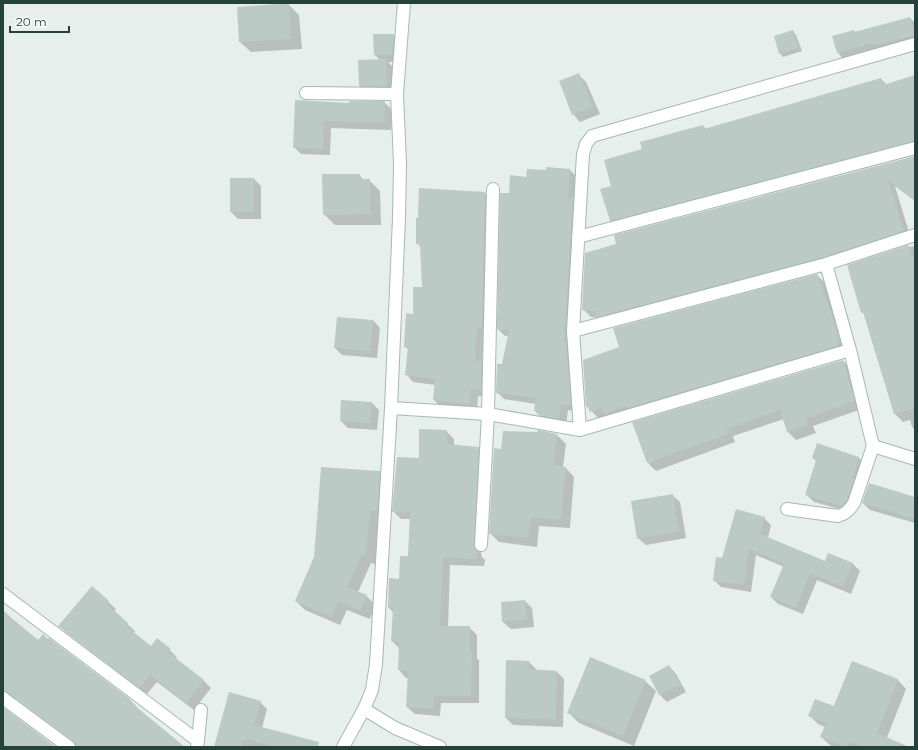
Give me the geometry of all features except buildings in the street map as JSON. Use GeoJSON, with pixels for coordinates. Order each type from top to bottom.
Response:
{"type":"FeatureCollection","features":[{"type":"Feature","properties":{"kind":"street"},"geometry":{"type":"LineString","coordinates":[[343,747],[364,709],[372,690],[376,664],[391,408],[400,218],[400,164],[397,94],[404,3]]}},
{"type":"Feature","properties":{"kind":"street"},"geometry":{"type":"LineString","coordinates":[[580,430],[573,331],[583,154],[586,144],[592,136],[915,44]]}},
{"type":"Feature","properties":{"kind":"street"},"geometry":{"type":"LineString","coordinates":[[306,93],[397,94]]}},
{"type":"Feature","properties":{"kind":"street"},"geometry":{"type":"LineString","coordinates":[[578,237],[915,148]]}},
{"type":"Feature","properties":{"kind":"street"},"geometry":{"type":"LineString","coordinates":[[481,545],[488,414],[492,190]]}},
{"type":"Feature","properties":{"kind":"street"},"geometry":{"type":"LineString","coordinates":[[573,331],[826,264],[915,235]]}},
{"type":"Feature","properties":{"kind":"street"},"geometry":{"type":"LineString","coordinates":[[787,509],[838,516],[844,515],[849,511],[854,503],[873,446],[850,350],[826,264]]}},
{"type":"Feature","properties":{"kind":"street"},"geometry":{"type":"LineString","coordinates":[[391,408],[488,414],[580,430],[850,350]]}},
{"type":"Feature","properties":{"kind":"street"},"geometry":{"type":"LineString","coordinates":[[873,446],[915,459]]}},
{"type":"Feature","properties":{"kind":"street"},"geometry":{"type":"LineString","coordinates":[[3,594],[197,744]]}},
{"type":"Feature","properties":{"kind":"street"},"geometry":{"type":"LineString","coordinates":[[3,698],[69,747]]}},
{"type":"Feature","properties":{"kind":"street"},"geometry":{"type":"LineString","coordinates":[[364,709],[395,728],[440,747]]}},
{"type":"Feature","properties":{"kind":"street"},"geometry":{"type":"LineString","coordinates":[[197,744],[201,710]]}}]}
